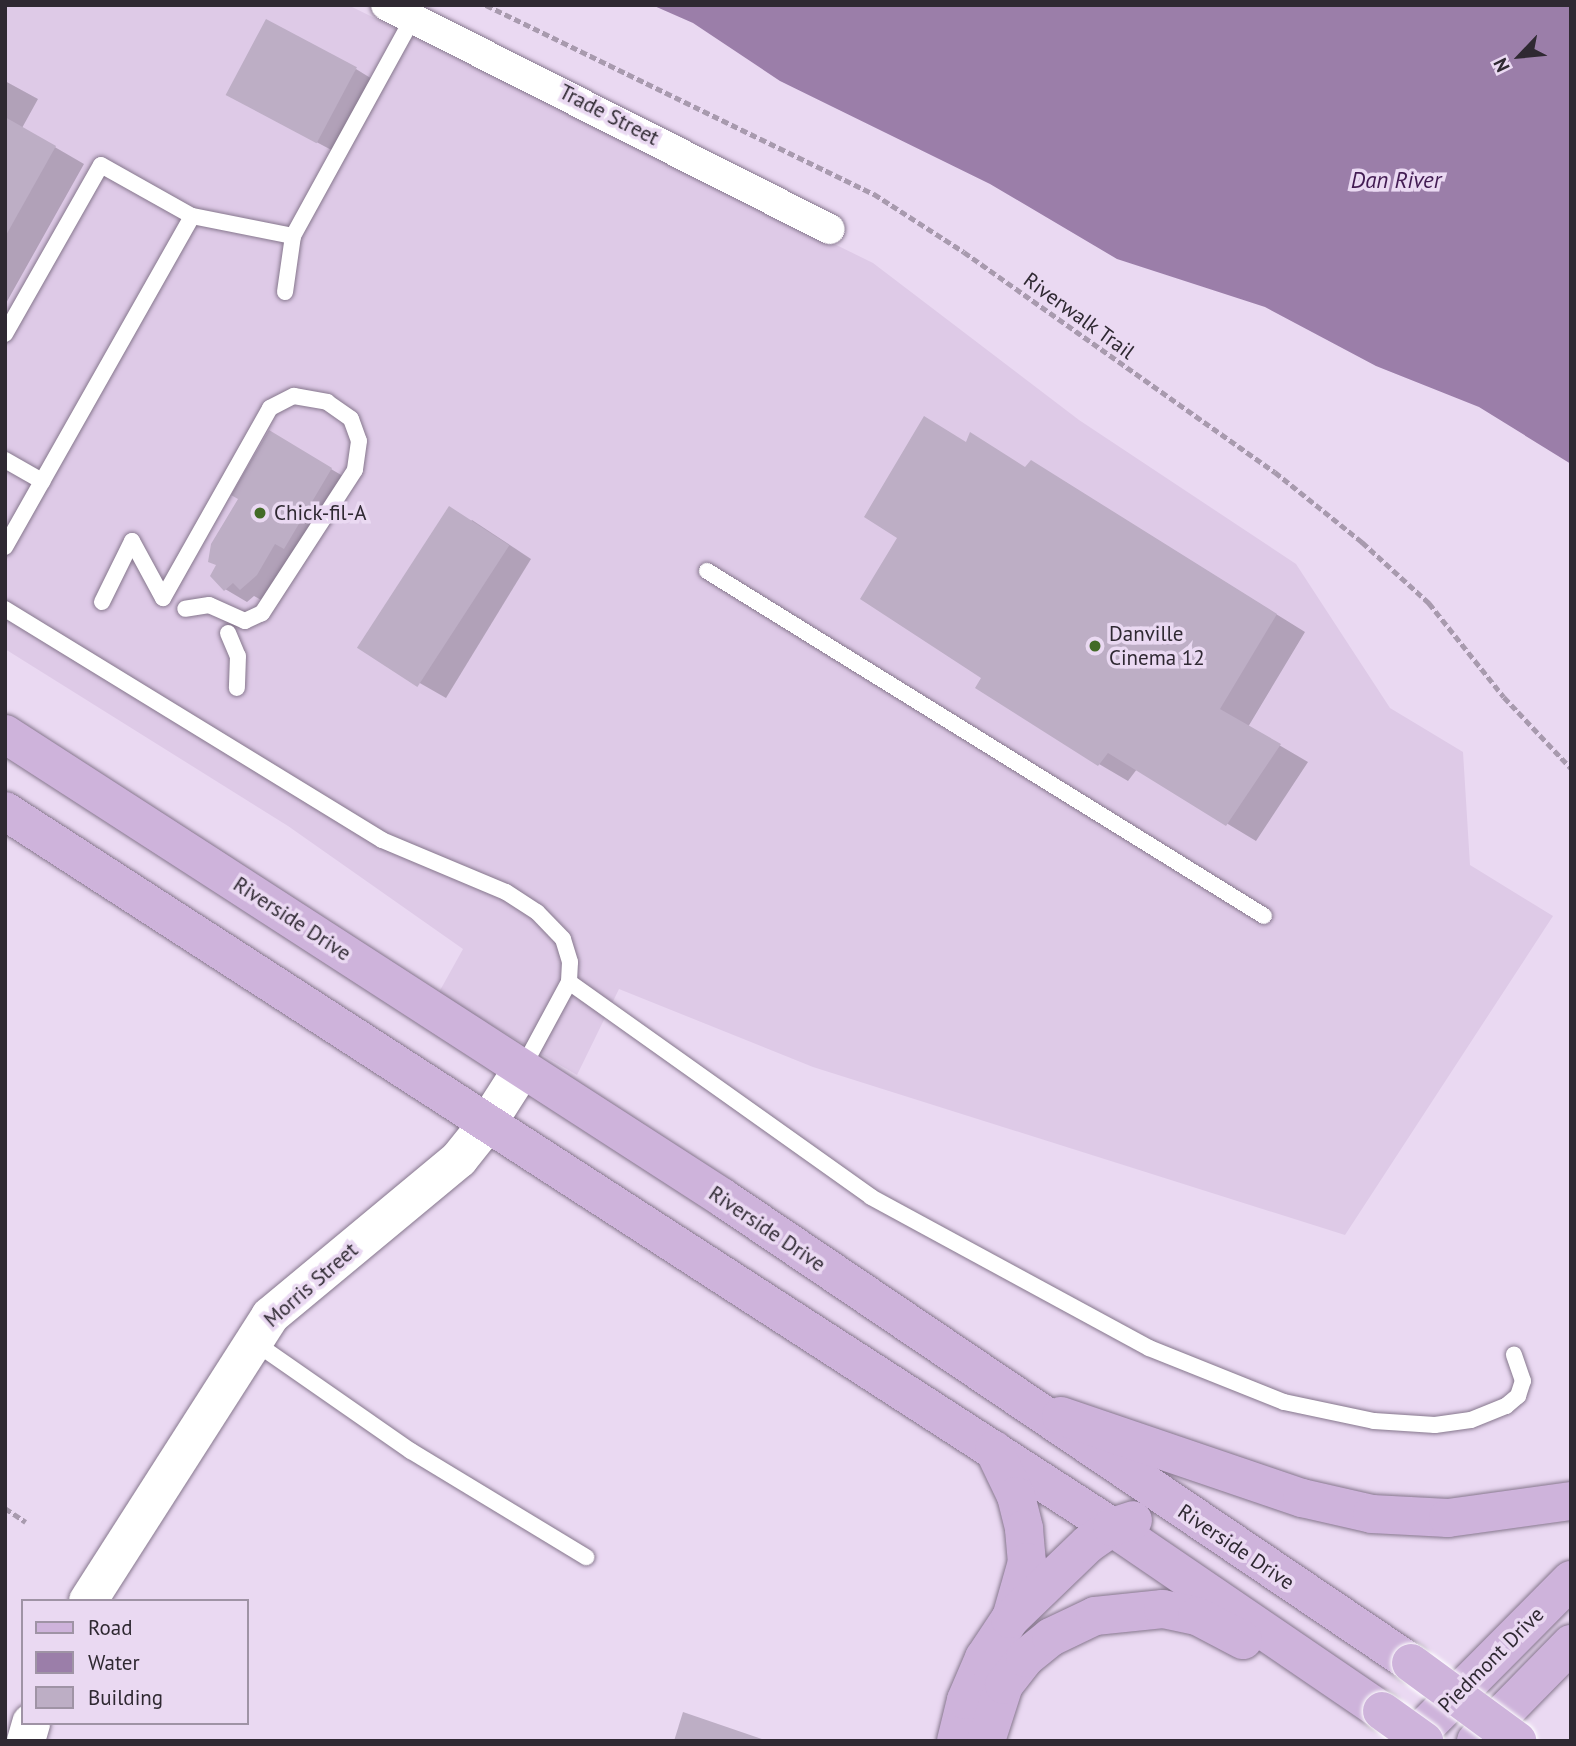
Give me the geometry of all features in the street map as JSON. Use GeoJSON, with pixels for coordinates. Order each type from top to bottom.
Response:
{"type":"FeatureCollection","features":[{"type":"Feature","properties":{"kind":"main road","name":"Riverside Drive"},"geometry":{"type":"LineString","coordinates":[[5,734],[723,1198],[1411,1664],[1517,1741]]}},
{"type":"Feature","properties":{"kind":"main road"},"geometry":{"type":"LineString","coordinates":[[5,811],[1112,1527],[1324,1670],[1423,1741]]}},
{"type":"Feature","properties":{"kind":"main road"},"geometry":{"type":"LineString","coordinates":[[1036,1412],[1097,1425],[1226,1474],[1372,1514],[1448,1518],[1571,1501]]}},
{"type":"Feature","properties":{"kind":"main road"},"geometry":{"type":"LineString","coordinates":[[994,1450],[1016,1496],[1024,1530],[1027,1562],[1010,1619]]}},
{"type":"Feature","properties":{"kind":"main road"},"geometry":{"type":"LineString","coordinates":[[956,1741],[966,1700],[984,1658],[1010,1619],[1088,1544],[1112,1527],[1153,1516],[1178,1517],[1206,1527]]}},
{"type":"Feature","properties":{"kind":"main road","name":"Piedmont Drive"},"geometry":{"type":"LineString","coordinates":[[1411,1741],[1571,1580]]}},
{"type":"Feature","properties":{"kind":"main road"},"geometry":{"type":"LineString","coordinates":[[986,1741],[1004,1685],[1025,1658],[1051,1637],[1095,1616],[1135,1608],[1197,1616],[1286,1662],[1324,1670]]}},
{"type":"Feature","properties":{"kind":"main road"},"geometry":{"type":"LineString","coordinates":[[1476,1741],[1571,1644]]}},
{"type":"Feature","properties":{"kind":"street","name":"Trade Street"},"geometry":{"type":"LineString","coordinates":[[386,5],[830,229]]}},
{"type":"Feature","properties":{"kind":"street","name":"Morris Street"},"geometry":{"type":"LineString","coordinates":[[89,1599],[270,1316],[440,1176],[487,1124],[522,1069]]}},
{"type":"Feature","properties":{"kind":"lane"},"geometry":{"type":"LineString","coordinates":[[285,292],[293,236],[413,18]]}},
{"type":"Feature","properties":{"kind":"lane"},"geometry":{"type":"LineString","coordinates":[[5,334],[101,164],[192,216],[293,236]]}},
{"type":"Feature","properties":{"kind":"lane"},"geometry":{"type":"LineString","coordinates":[[5,547],[192,216]]}},
{"type":"Feature","properties":{"kind":"lane"},"geometry":{"type":"LineString","coordinates":[[102,602],[132,541],[163,598],[270,408],[294,396],[327,402],[351,419],[359,441],[355,470],[262,613],[245,621],[209,605],[185,610]]}},
{"type":"Feature","properties":{"kind":"lane"},"geometry":{"type":"LineString","coordinates":[[5,460],[42,481]]}},
{"type":"Feature","properties":{"kind":"lane"},"geometry":{"type":"LineString","coordinates":[[707,571],[1264,916]]}},
{"type":"Feature","properties":{"kind":"lane"},"geometry":{"type":"LineString","coordinates":[[5,608],[382,840],[440,869],[506,892],[537,912],[563,939],[570,962],[569,982],[522,1069]]}},
{"type":"Feature","properties":{"kind":"lane"},"geometry":{"type":"LineString","coordinates":[[228,633],[238,656],[237,688]]}},
{"type":"Feature","properties":{"kind":"lane"},"geometry":{"type":"LineString","coordinates":[[569,982],[871,1197],[1149,1348],[1234,1385],[1322,1412],[1435,1425],[1471,1420],[1506,1406],[1518,1396],[1523,1381],[1514,1355]]}},
{"type":"Feature","properties":{"kind":"lane"},"geometry":{"type":"LineString","coordinates":[[252,1341],[411,1451],[586,1557]]}},
{"type":"Feature","properties":{"kind":"path","name":"Riverwalk Trail"},"geometry":{"type":"LineString","coordinates":[[486,5],[874,194],[964,252],[1275,472],[1362,542],[1429,603],[1504,697],[1571,768]]}},
{"type":"Feature","properties":{"kind":"path"},"geometry":{"type":"LineString","coordinates":[[5,1508],[26,1522]]}},
{"type":"Feature","properties":{"kind":"shaded area"},"geometry":{"type":"Polygon","coordinates":[[[5,5],[348,5],[873,263],[1079,420],[1296,564],[1390,708],[1463,752],[1470,865],[1553,916],[1345,1235],[813,1067],[619,989],[577,1075],[438,994],[463,949],[288,826],[5,649],[5,5]]]}},
{"type":"Feature","properties":{"kind":"water","name":"Dan River"},"geometry":{"type":"Polygon","coordinates":[[[652,5],[1571,5],[1571,464],[1479,407],[1376,366],[1265,307],[1117,259],[990,184],[780,81],[693,23],[652,5]]]}},
{"type":"Feature","properties":{"kind":"building"},"geometry":{"type":"Polygon","coordinates":[[[266,19],[357,67],[317,143],[226,95],[266,19]]]}},
{"type":"Feature","properties":{"kind":"building"},"geometry":{"type":"Polygon","coordinates":[[[5,117],[56,146],[5,237],[5,117]]]}},
{"type":"Feature","properties":{"kind":"building","name":"Danville Cinema 12"},"geometry":{"type":"Polygon","coordinates":[[[924,416],[966,442],[970,432],[1025,467],[1031,460],[1277,614],[1220,709],[1281,744],[1226,826],[1108,753],[1098,766],[975,688],[981,678],[860,599],[897,538],[864,517],[924,416]]]}},
{"type":"Feature","properties":{"kind":"building"},"geometry":{"type":"Polygon","coordinates":[[[269,430],[332,468],[284,549],[275,544],[257,575],[240,590],[233,583],[224,591],[210,576],[216,565],[208,562],[211,544],[238,499],[231,495],[269,430]]]}},
{"type":"Feature","properties":{"kind":"building"},"geometry":{"type":"Polygon","coordinates":[[[449,506],[509,545],[417,687],[357,648],[449,506]]]}},
{"type":"Feature","properties":{"kind":"building"},"geometry":{"type":"Polygon","coordinates":[[[683,1712],[765,1740],[765,1741],[674,1741],[683,1712]]]}},
{"type":"Feature","properties":{"kind":"place","name":"Chick-fil-A"},"geometry":{"type":"Point","coordinates":[260,513]}},
{"type":"Feature","properties":{"kind":"place","name":"Danville Cinema 12"},"geometry":{"type":"Point","coordinates":[1095,646]}}]}
